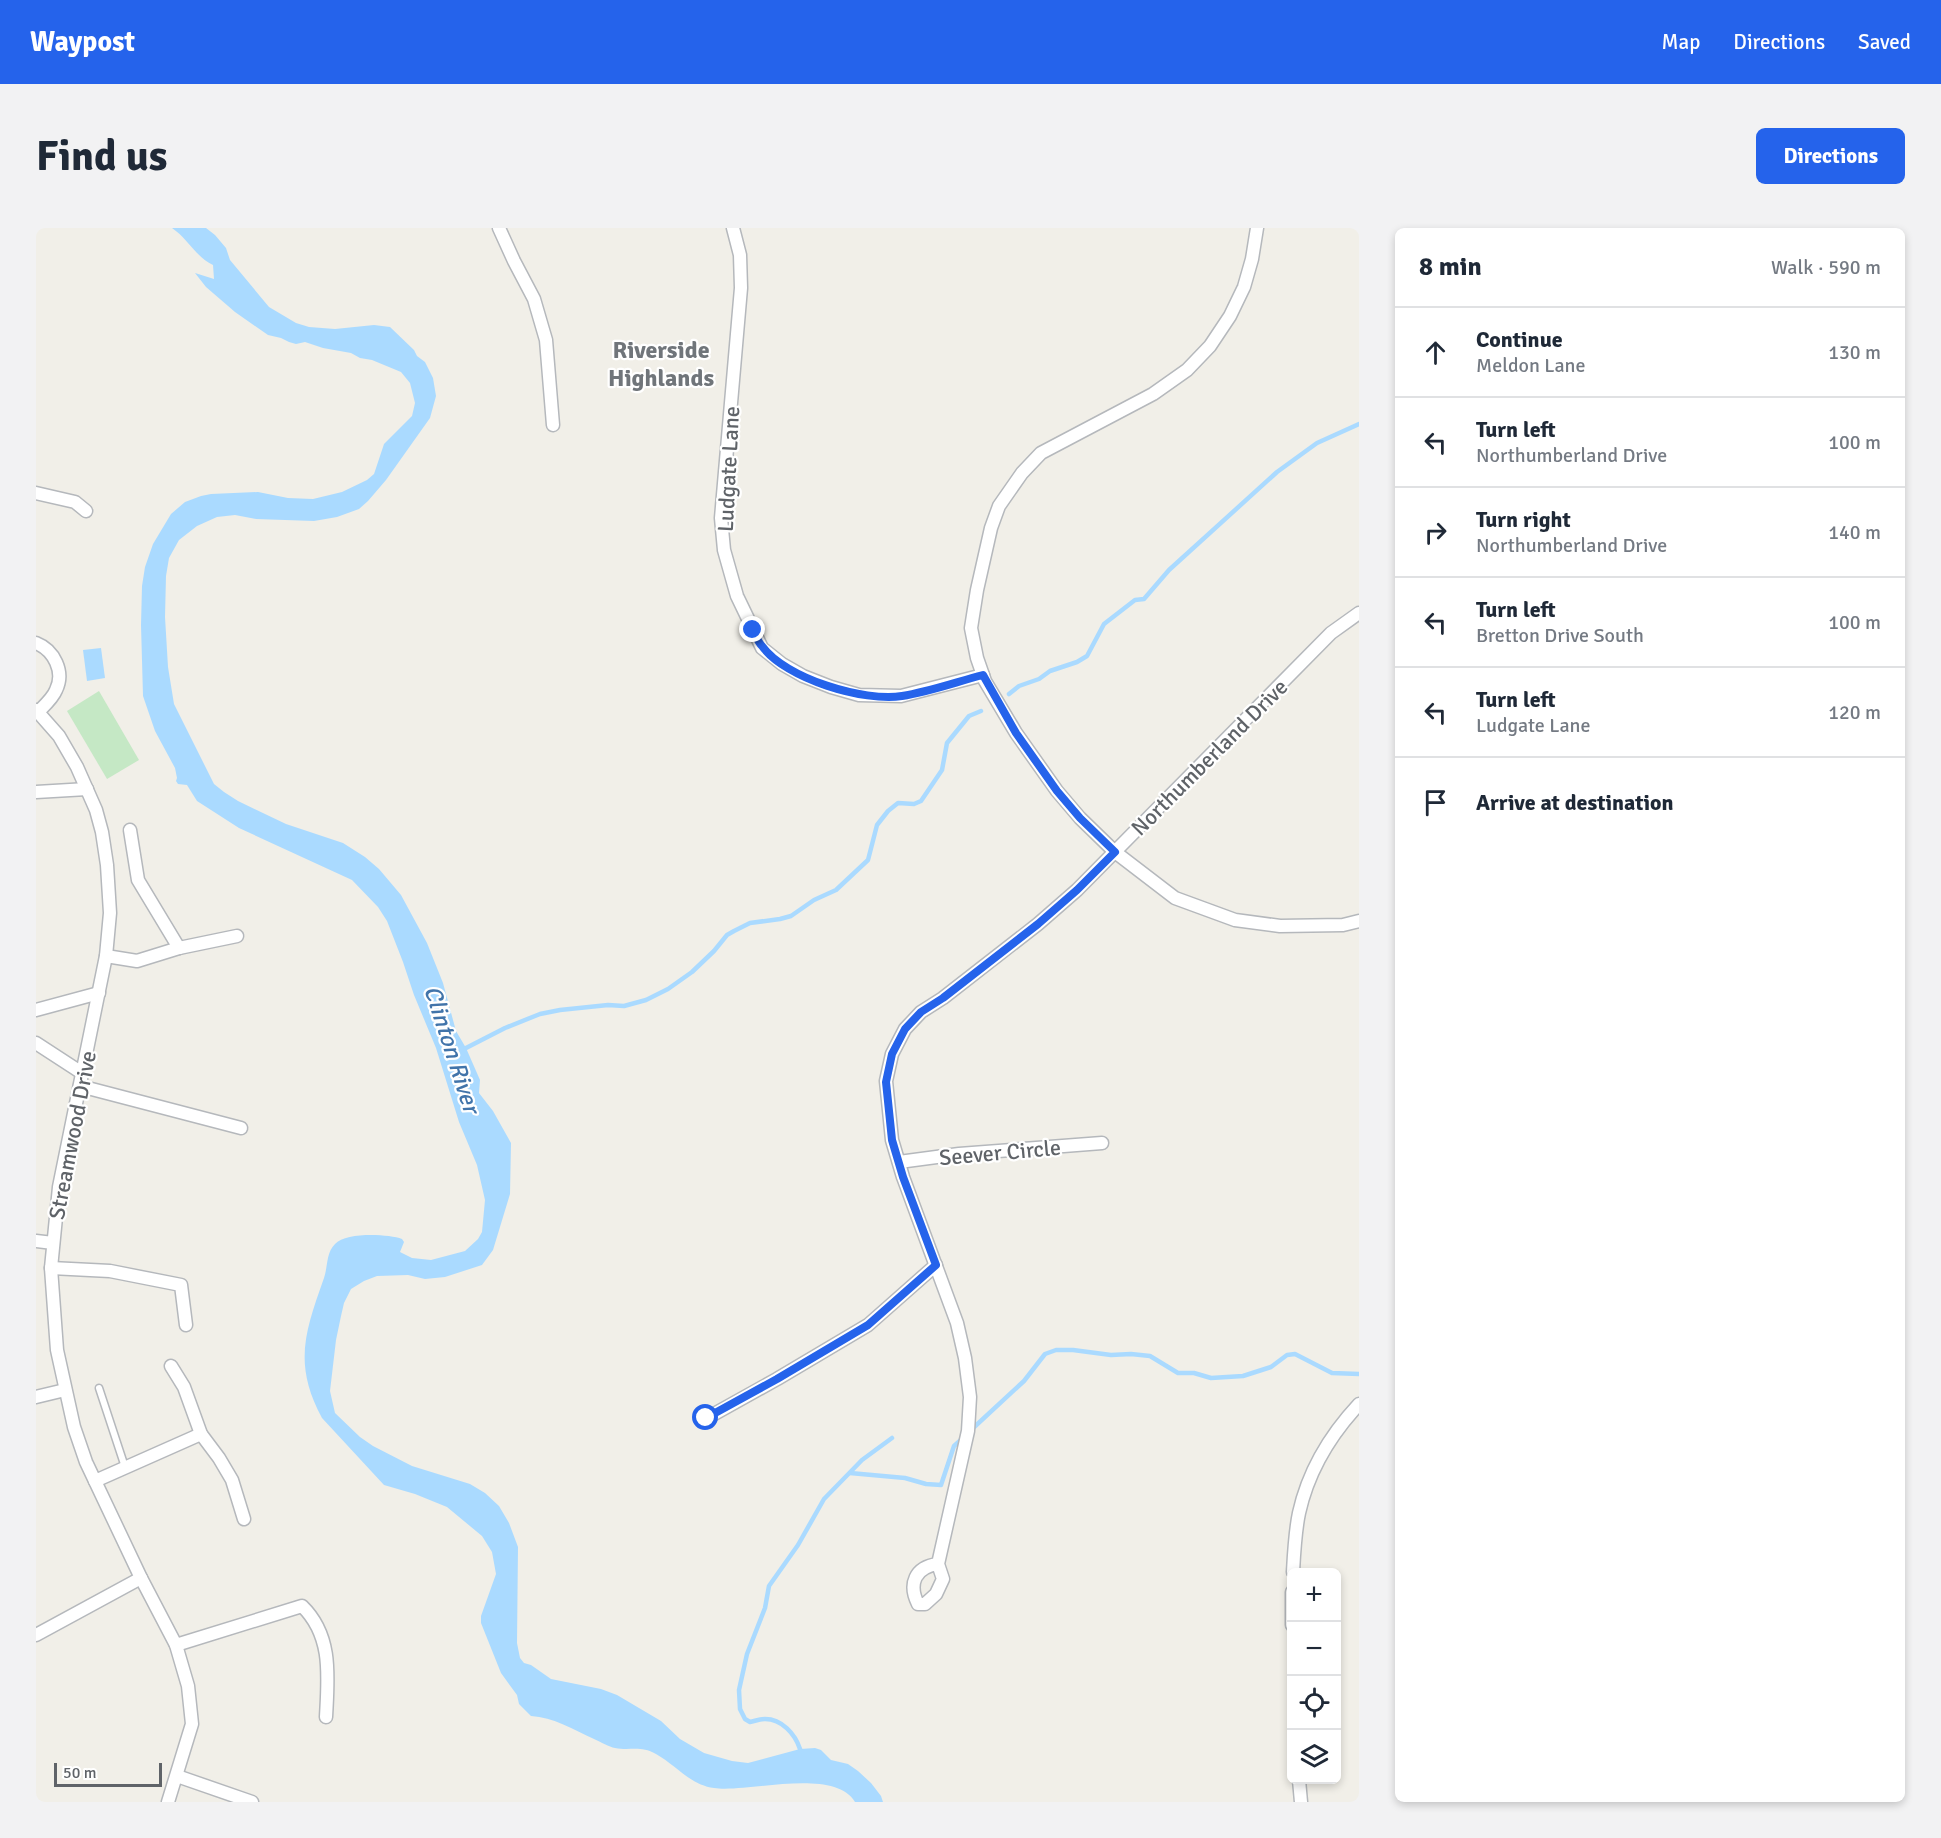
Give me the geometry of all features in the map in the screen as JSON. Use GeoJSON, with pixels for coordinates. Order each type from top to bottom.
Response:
{"type":"FeatureCollection","features":[{"type":"Feature","properties":{"kind":"street"},"geometry":{"type":"LineString","coordinates":[[499,228],[534,299],[546,340],[553,425]]}},
{"type":"Feature","properties":{"kind":"street","name":"Ludgate Lane"},"geometry":{"type":"LineString","coordinates":[[733,228],[740,255],[741,288],[721,518],[724,550],[737,596],[762,648],[782,664],[803,676],[859,695],[901,696],[983,675]]}},
{"type":"Feature","properties":{"kind":"street"},"geometry":{"type":"LineString","coordinates":[[1257,228],[1244,287],[1230,316],[1210,346],[1187,370],[1153,394],[1041,453],[1022,473],[999,506],[991,528],[976,590],[970,628],[983,675],[1016,733],[1057,791],[1080,818],[1115,852],[1175,898],[1235,920],[1280,926],[1343,925],[1359,921]]}},
{"type":"Feature","properties":{"kind":"street"},"geometry":{"type":"LineString","coordinates":[[36,493],[75,502],[86,511]]}},
{"type":"Feature","properties":{"kind":"street","name":"Northumberland Drive"},"geometry":{"type":"LineString","coordinates":[[938,1564],[968,1431],[969,1397],[965,1358],[957,1323],[892,1140],[886,1082],[892,1054],[905,1029],[921,1012],[943,998],[1038,924],[1077,890],[1331,633],[1359,613]]}},
{"type":"Feature","properties":{"kind":"street"},"geometry":{"type":"LineString","coordinates":[[36,643],[52,654],[59,670],[57,690],[37,711]]}},
{"type":"Feature","properties":{"kind":"street","name":"Streamwood Drive"},"geometry":{"type":"LineString","coordinates":[[37,711],[59,736],[87,789],[102,832],[110,914],[106,956],[99,993],[58,1187],[51,1268],[57,1350],[74,1427],[86,1462],[176,1646],[188,1686],[192,1724],[168,1802]]}},
{"type":"Feature","properties":{"kind":"street"},"geometry":{"type":"LineString","coordinates":[[36,792],[87,789]]}},
{"type":"Feature","properties":{"kind":"street"},"geometry":{"type":"LineString","coordinates":[[130,830],[138,880],[179,948]]}},
{"type":"Feature","properties":{"kind":"street"},"geometry":{"type":"LineString","coordinates":[[106,956],[137,961],[179,948],[237,936]]}},
{"type":"Feature","properties":{"kind":"street"},"geometry":{"type":"LineString","coordinates":[[36,1010],[99,993]]}},
{"type":"Feature","properties":{"kind":"street"},"geometry":{"type":"LineString","coordinates":[[36,1043],[82,1073]]}},
{"type":"Feature","properties":{"kind":"street"},"geometry":{"type":"LineString","coordinates":[[80,1086],[241,1128]]}},
{"type":"Feature","properties":{"kind":"street","name":"Seever Circle"},"geometry":{"type":"LineString","coordinates":[[898,1162],[959,1154],[1102,1143]]}},
{"type":"Feature","properties":{"kind":"street"},"geometry":{"type":"LineString","coordinates":[[36,1241],[53,1243]]}},
{"type":"Feature","properties":{"kind":"street"},"geometry":{"type":"LineString","coordinates":[[706,1418],[868,1325],[936,1265]]}},
{"type":"Feature","properties":{"kind":"street"},"geometry":{"type":"LineString","coordinates":[[51,1268],[110,1271],[181,1285],[186,1325]]}},
{"type":"Feature","properties":{"kind":"street"},"geometry":{"type":"LineString","coordinates":[[171,1366],[184,1387],[201,1434],[232,1480],[244,1518]]}},
{"type":"Feature","properties":{"kind":"street"},"geometry":{"type":"LineString","coordinates":[[36,1398],[65,1390]]}},
{"type":"Feature","properties":{"kind":"street"},"geometry":{"type":"LineString","coordinates":[[1293,1568],[1299,1512],[1312,1476],[1327,1444],[1359,1404]]}},
{"type":"Feature","properties":{"kind":"street"},"geometry":{"type":"LineString","coordinates":[[95,1481],[201,1434]]}},
{"type":"Feature","properties":{"kind":"street"},"geometry":{"type":"LineString","coordinates":[[36,1635],[141,1578]]}},
{"type":"Feature","properties":{"kind":"street"},"geometry":{"type":"LineString","coordinates":[[176,1646],[302,1606],[313,1617],[326,1649],[328,1682],[326,1717]]}},
{"type":"Feature","properties":{"kind":"street"},"geometry":{"type":"LineString","coordinates":[[177,1776],[252,1802]]}},
{"type":"Feature","properties":{"kind":"street"},"geometry":{"type":"LineString","coordinates":[[1299,1784],[1301,1802]]}},
{"type":"Feature","properties":{"kind":"lane"},"geometry":{"type":"LineString","coordinates":[[99,1388],[126,1468]]}},
{"type":"Feature","properties":{"kind":"green space"},"geometry":{"type":"Polygon","coordinates":[[[99,691],[139,760],[107,779],[67,711],[99,691]]]}},
{"type":"Feature","properties":{"kind":"water","name":"Clinton River"},"geometry":{"type":"Polygon","coordinates":[[[172,228],[206,228],[226,248],[230,260],[269,307],[296,323],[309,327],[335,329],[374,325],[390,327],[425,362],[433,378],[436,396],[430,418],[386,480],[359,509],[337,517],[314,521],[256,519],[235,515],[217,517],[197,526],[179,540],[169,558],[166,576],[165,617],[168,667],[174,704],[214,784],[238,801],[286,824],[343,843],[379,869],[401,895],[427,943],[443,983],[456,1031],[480,1080],[479,1093],[493,1111],[511,1143],[510,1194],[493,1250],[482,1265],[445,1277],[425,1279],[408,1275],[377,1276],[351,1289],[344,1303],[336,1340],[330,1391],[335,1413],[373,1446],[412,1466],[470,1484],[485,1493],[499,1506],[509,1523],[518,1547],[517,1643],[520,1658],[524,1663],[531,1665],[551,1679],[601,1689],[617,1695],[661,1721],[680,1739],[704,1753],[748,1763],[800,1749],[821,1750],[831,1760],[848,1764],[858,1771],[871,1783],[883,1802],[855,1802],[844,1792],[829,1786],[810,1784],[729,1789],[705,1786],[690,1779],[650,1751],[613,1747],[555,1721],[531,1716],[519,1704],[517,1695],[501,1673],[481,1623],[481,1616],[496,1574],[492,1552],[482,1536],[447,1507],[384,1485],[322,1418],[313,1399],[307,1381],[305,1364],[307,1332],[329,1256],[335,1244],[348,1237],[378,1235],[402,1239],[404,1242],[400,1252],[412,1258],[431,1260],[465,1251],[482,1232],[485,1200],[477,1165],[459,1122],[436,1048],[387,921],[378,907],[352,880],[239,828],[197,801],[187,785],[178,784],[176,781],[175,768],[155,731],[143,696],[142,586],[145,567],[153,544],[171,514],[185,502],[211,494],[258,492],[288,498],[313,499],[342,492],[374,474],[384,444],[412,416],[415,403],[410,383],[401,372],[351,353],[305,342],[296,344],[268,335],[235,312],[206,287],[195,273],[214,279],[213,265],[172,228]]]}},
{"type":"Feature","properties":{"kind":"water"},"geometry":{"type":"Polygon","coordinates":[[[101,648],[105,678],[87,681],[83,650],[101,648]]]}},
{"type":"Feature","properties":{"kind":"waterway"},"geometry":{"type":"LineString","coordinates":[[1009,694],[1019,686],[1087,656],[1104,624],[1135,600],[1144,599],[1169,570],[1277,472],[1317,443],[1359,424]]}},
{"type":"Feature","properties":{"kind":"waterway","name":"Clinton River"},"geometry":{"type":"LineString","coordinates":[[466,1048],[505,1028],[540,1014],[608,1005],[624,1006],[646,1000],[668,989],[692,972],[727,935],[750,923],[791,916],[814,900],[836,890],[868,860],[877,825],[888,811],[898,803],[914,804],[921,801],[942,770],[947,743],[969,716],[981,711]]}},
{"type":"Feature","properties":{"kind":"waterway"},"geometry":{"type":"LineString","coordinates":[[971,1430],[1024,1381],[1045,1354],[1056,1350],[1150,1356],[1178,1373],[1194,1373],[1211,1378],[1243,1376],[1271,1367],[1287,1355],[1295,1354],[1332,1373],[1359,1374]]}},
{"type":"Feature","properties":{"kind":"waterway"},"geometry":{"type":"LineString","coordinates":[[800,1749],[791,1733],[777,1722],[765,1719],[750,1722],[745,1719],[740,1709],[739,1690],[747,1654],[765,1608],[769,1586],[798,1545],[824,1499],[862,1460],[892,1438]]}},
{"type":"Feature","properties":{"kind":"waterway"},"geometry":{"type":"LineString","coordinates":[[850,1473],[905,1478],[926,1484],[941,1485],[954,1446],[963,1438]]}},
{"type":"Feature","properties":{"kind":"district","name":"Riverside Highlands"},"geometry":{"type":"Point","coordinates":[661,364]}},
{"type":"Feature","properties":{"kind":"route"},"geometry":{"type":"LineString","coordinates":[[706,1418],[868,1325],[936,1265],[903,1177],[892,1140],[886,1082],[892,1054],[905,1029],[921,1012],[943,998],[1038,924],[1077,890],[1115,852],[1080,818],[1057,791],[1016,733],[983,675],[901,696],[859,695],[803,676],[782,664],[762,648],[753,630]]}}]}
